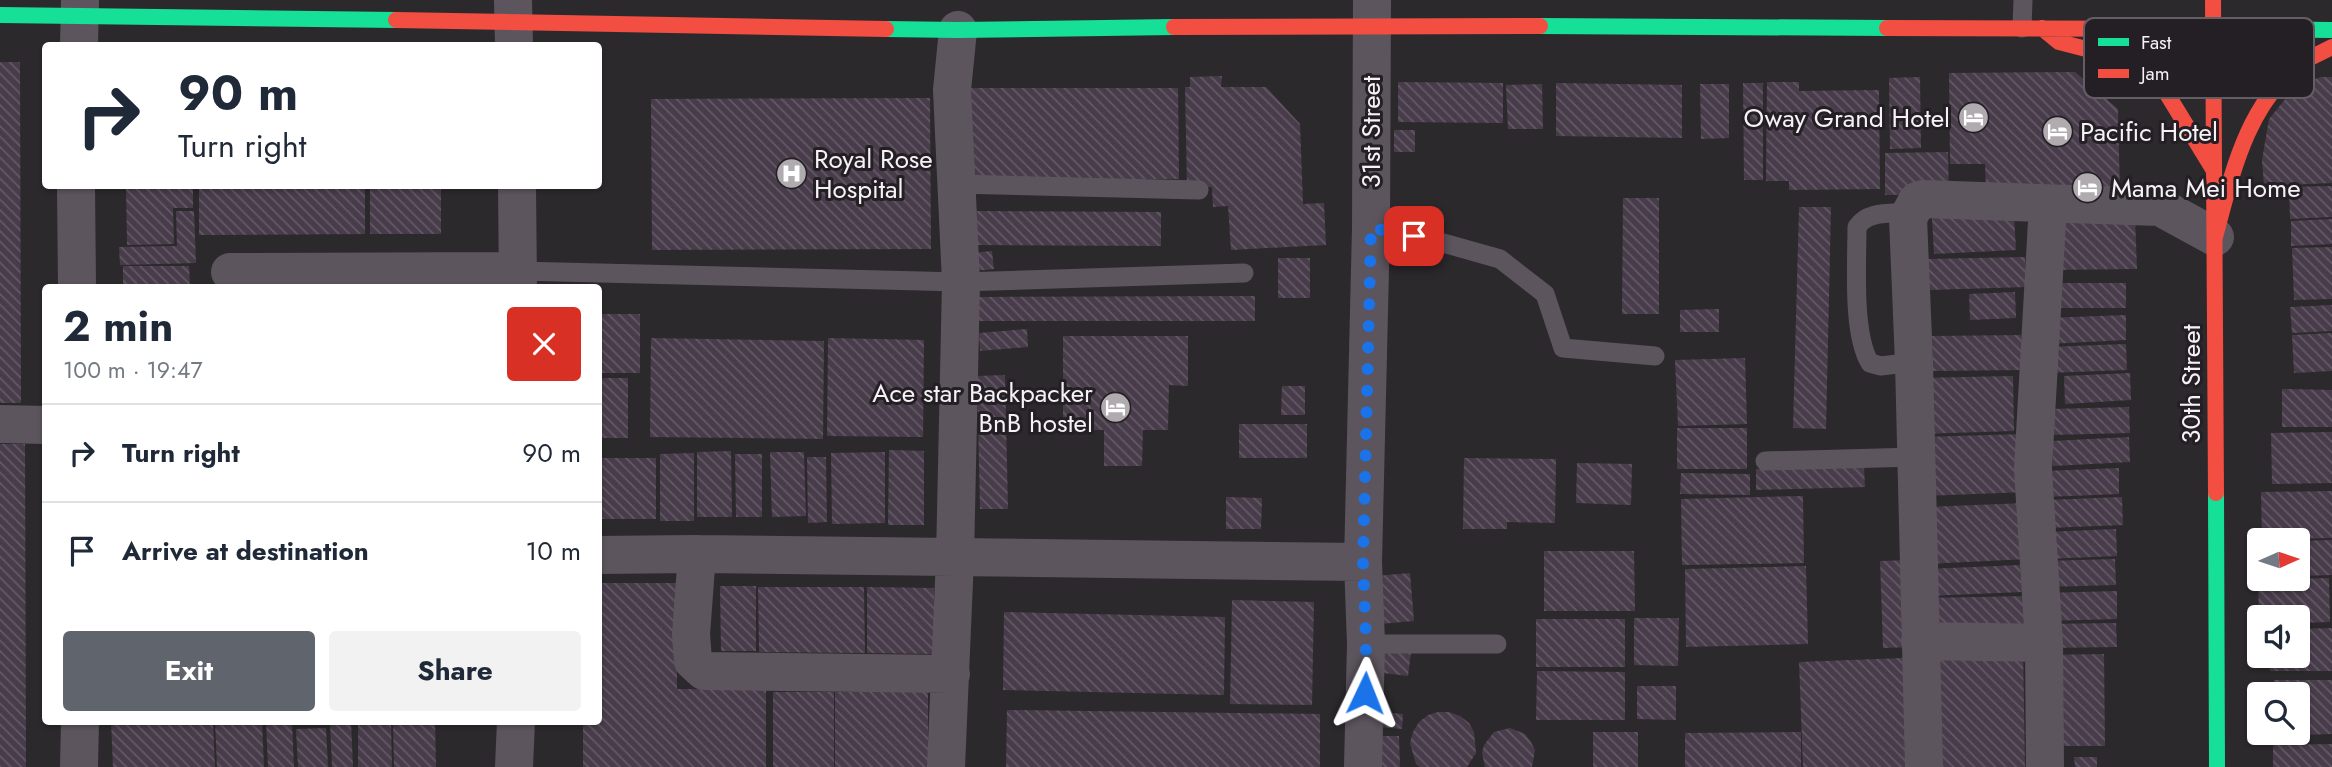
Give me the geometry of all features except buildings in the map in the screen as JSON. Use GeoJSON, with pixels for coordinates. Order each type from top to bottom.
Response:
{"type":"FeatureCollection","features":[{"type":"Feature","properties":{"kind":"main road","name":"30th Street"},"geometry":{"type":"LineString","coordinates":[[2213,0],[2213,18]]}},
{"type":"Feature","properties":{"kind":"main road"},"geometry":{"type":"LineString","coordinates":[[0,15],[79,21],[513,22],[958,30],[1372,12],[2084,28]]}},
{"type":"Feature","properties":{"kind":"main road"},"geometry":{"type":"LineString","coordinates":[[2042,28],[2059,42],[2084,49]]}},
{"type":"Feature","properties":{"kind":"main road"},"geometry":{"type":"LineString","coordinates":[[2314,30],[2332,30]]}},
{"type":"Feature","properties":{"kind":"main road"},"geometry":{"type":"LineString","coordinates":[[2314,56],[2332,47]]}},
{"type":"Feature","properties":{"kind":"main road"},"geometry":{"type":"LineString","coordinates":[[2170,98],[2213,169]]}},
{"type":"Feature","properties":{"kind":"main road","name":"30th Street"},"geometry":{"type":"LineString","coordinates":[[2213,98],[2216,237],[2217,767]]}},
{"type":"Feature","properties":{"kind":"main road"},"geometry":{"type":"LineString","coordinates":[[2216,237],[2241,147],[2257,114],[2269,98]]}},
{"type":"Feature","properties":{"kind":"street","name":"31st Street"},"geometry":{"type":"LineString","coordinates":[[1363,767],[1366,643],[1363,562],[1371,228],[1372,12]]}},
{"type":"Feature","properties":{"kind":"street"},"geometry":{"type":"LineString","coordinates":[[946,767],[955,558],[961,282],[952,90],[958,30]]}},
{"type":"Feature","properties":{"kind":"street"},"geometry":{"type":"LineString","coordinates":[[76,189],[76,284]]}},
{"type":"Feature","properties":{"kind":"street"},"geometry":{"type":"LineString","coordinates":[[230,272],[518,279],[517,189]]}},
{"type":"Feature","properties":{"kind":"street"},"geometry":{"type":"LineString","coordinates":[[1924,767],[1914,362],[1906,226],[1917,201],[1923,199],[2161,206],[2216,237]]}},
{"type":"Feature","properties":{"kind":"street"},"geometry":{"type":"LineString","coordinates":[[2045,767],[2045,643],[2033,469],[2048,204]]}},
{"type":"Feature","properties":{"kind":"street"},"geometry":{"type":"LineString","coordinates":[[0,424],[42,425]]}},
{"type":"Feature","properties":{"kind":"street"},"geometry":{"type":"LineString","coordinates":[[696,554],[691,634],[693,661],[704,671],[951,674]]}},
{"type":"Feature","properties":{"kind":"street"},"geometry":{"type":"LineString","coordinates":[[602,555],[1363,562]]}},
{"type":"Feature","properties":{"kind":"street"},"geometry":{"type":"LineString","coordinates":[[1920,641],[2045,643]]}},
{"type":"Feature","properties":{"kind":"street"},"geometry":{"type":"LineString","coordinates":[[79,767],[80,725]]}},
{"type":"Feature","properties":{"kind":"street"},"geometry":{"type":"LineString","coordinates":[[514,767],[516,725]]}},
{"type":"Feature","properties":{"kind":"lane"},"geometry":{"type":"LineString","coordinates":[[2022,28],[2023,0]]}},
{"type":"Feature","properties":{"kind":"lane"},"geometry":{"type":"LineString","coordinates":[[956,184],[1199,190]]}},
{"type":"Feature","properties":{"kind":"lane"},"geometry":{"type":"LineString","coordinates":[[1911,212],[1869,216],[1862,219],[1857,227],[1858,315],[1863,352],[1870,363],[1881,366],[1914,362]]}},
{"type":"Feature","properties":{"kind":"lane"},"geometry":{"type":"LineString","coordinates":[[1371,228],[1436,241],[1500,259],[1545,294],[1563,348],[1655,356]]}},
{"type":"Feature","properties":{"kind":"lane"},"geometry":{"type":"LineString","coordinates":[[518,279],[961,282],[1244,273]]}},
{"type":"Feature","properties":{"kind":"lane"},"geometry":{"type":"LineString","coordinates":[[1765,461],[1916,457]]}},
{"type":"Feature","properties":{"kind":"lane"},"geometry":{"type":"LineString","coordinates":[[1366,643],[1497,644]]}},
{"type":"Feature","properties":{"kind":"traffic: fast"},"geometry":{"type":"LineString","coordinates":[[0,15],[396,20]]}},
{"type":"Feature","properties":{"kind":"traffic: fast"},"geometry":{"type":"LineString","coordinates":[[1540,26],[1887,28]]}},
{"type":"Feature","properties":{"kind":"traffic: fast"},"geometry":{"type":"LineString","coordinates":[[886,29],[1174,27]]}},
{"type":"Feature","properties":{"kind":"traffic: fast"},"geometry":{"type":"LineString","coordinates":[[2314,30],[2332,30]]}},
{"type":"Feature","properties":{"kind":"traffic: fast"},"geometry":{"type":"LineString","coordinates":[[2216,493],[2217,767]]}},
{"type":"Feature","properties":{"kind":"traffic: jam"},"geometry":{"type":"LineString","coordinates":[[2213,0],[2213,18]]}},
{"type":"Feature","properties":{"kind":"traffic: jam"},"geometry":{"type":"LineString","coordinates":[[396,20],[886,29]]}},
{"type":"Feature","properties":{"kind":"traffic: jam"},"geometry":{"type":"LineString","coordinates":[[1174,27],[1540,26]]}},
{"type":"Feature","properties":{"kind":"traffic: jam"},"geometry":{"type":"LineString","coordinates":[[1887,28],[2084,29]]}},
{"type":"Feature","properties":{"kind":"traffic: jam"},"geometry":{"type":"LineString","coordinates":[[2042,28],[2059,42],[2084,48]]}},
{"type":"Feature","properties":{"kind":"traffic: jam"},"geometry":{"type":"LineString","coordinates":[[2314,56],[2332,47]]}},
{"type":"Feature","properties":{"kind":"traffic: jam"},"geometry":{"type":"LineString","coordinates":[[2170,98],[2213,169]]}},
{"type":"Feature","properties":{"kind":"traffic: jam"},"geometry":{"type":"LineString","coordinates":[[2214,98],[2216,493]]}},
{"type":"Feature","properties":{"kind":"traffic: jam"},"geometry":{"type":"LineString","coordinates":[[2215,237],[2244,141],[2267,98]]}},
{"type":"Feature","properties":{"kind":"place","name":"Oway Grand Hotel"},"geometry":{"type":"Point","coordinates":[1973,118]}},
{"type":"Feature","properties":{"kind":"place","name":"Pacific Hotel"},"geometry":{"type":"Point","coordinates":[2057,132]}},
{"type":"Feature","properties":{"kind":"place","name":"Royal Rose Hospital"},"geometry":{"type":"Point","coordinates":[791,174]}},
{"type":"Feature","properties":{"kind":"place","name":"Mama Mei Home"},"geometry":{"type":"Point","coordinates":[2088,188]}},
{"type":"Feature","properties":{"kind":"place","name":"Ace star Backpacker BnB hostel"},"geometry":{"type":"Point","coordinates":[1116,408]}},
{"type":"Feature","properties":{"kind":"route"},"geometry":{"type":"LineString","coordinates":[[1365,693],[1363,562],[1371,228],[1414,236]]}}]}
